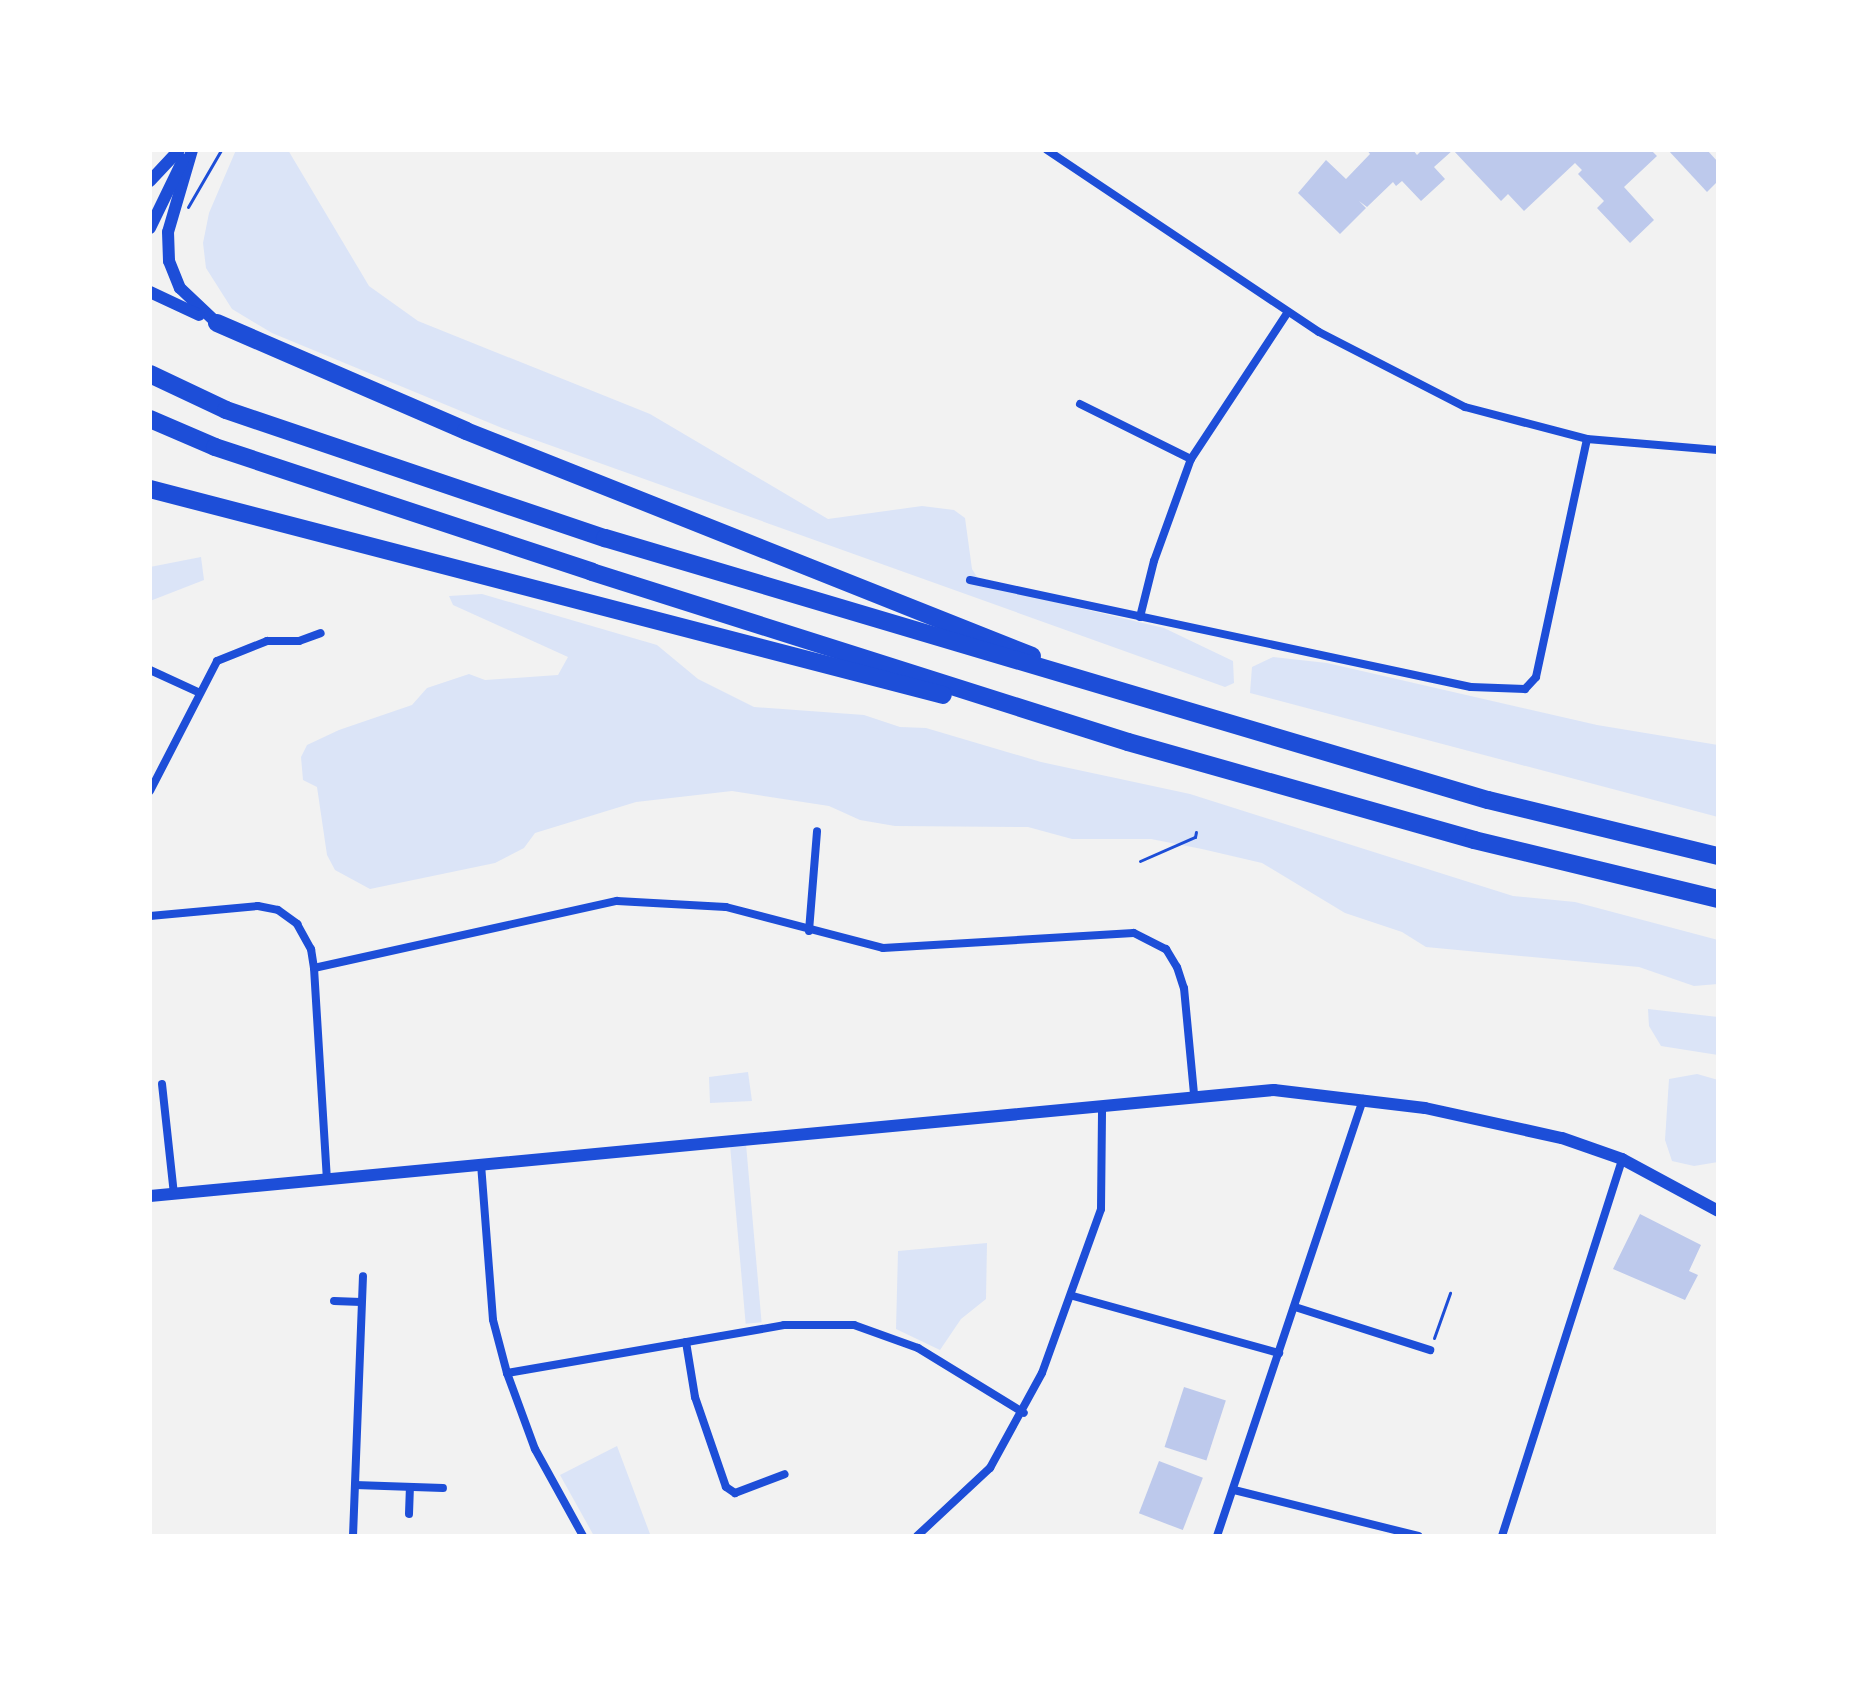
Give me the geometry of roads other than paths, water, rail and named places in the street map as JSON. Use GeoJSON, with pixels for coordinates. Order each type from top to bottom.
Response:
{"type":"FeatureCollection","features":[{"type":"Feature","properties":{"kind":"highway"},"geometry":{"type":"LineString","coordinates":[[217,323],[466,431],[1139,700]]}},
{"type":"Feature","properties":{"kind":"highway"},"geometry":{"type":"LineString","coordinates":[[150,374],[226,410],[590,533],[1139,700],[1488,800],[1718,856]]}},
{"type":"Feature","properties":{"kind":"highway"},"geometry":{"type":"LineString","coordinates":[[150,419],[215,447],[592,572],[1128,742]]}},
{"type":"Feature","properties":{"kind":"highway"},"geometry":{"type":"LineString","coordinates":[[150,489],[1128,742],[1474,840],[1718,899]]}},
{"type":"Feature","properties":{"kind":"highway"},"geometry":{"type":"LineString","coordinates":[[150,495],[179,498]]}},
{"type":"Feature","properties":{"kind":"street"},"geometry":{"type":"LineString","coordinates":[[150,181],[179,150]]}},
{"type":"Feature","properties":{"kind":"street"},"geometry":{"type":"LineString","coordinates":[[150,228],[190,150]]}},
{"type":"Feature","properties":{"kind":"street"},"geometry":{"type":"LineString","coordinates":[[190,150],[168,232],[169,261],[180,288],[217,323]]}},
{"type":"Feature","properties":{"kind":"street"},"geometry":{"type":"LineString","coordinates":[[1047,150],[1062,154],[1288,312],[1395,375],[1465,407],[1587,439],[1718,450]]}},
{"type":"Feature","properties":{"kind":"street"},"geometry":{"type":"LineString","coordinates":[[150,292],[217,323]]}},
{"type":"Feature","properties":{"kind":"street"},"geometry":{"type":"LineString","coordinates":[[1140,617],[1154,561],[1191,459],[1288,312]]}},
{"type":"Feature","properties":{"kind":"street"},"geometry":{"type":"LineString","coordinates":[[1080,404],[1191,459]]}},
{"type":"Feature","properties":{"kind":"street"},"geometry":{"type":"LineString","coordinates":[[970,580],[1471,687],[1525,689],[1536,677],[1587,439]]}},
{"type":"Feature","properties":{"kind":"street"},"geometry":{"type":"LineString","coordinates":[[150,791],[198,692],[217,661],[239,650],[321,633]]}},
{"type":"Feature","properties":{"kind":"street"},"geometry":{"type":"LineString","coordinates":[[150,670],[198,692]]}},
{"type":"Feature","properties":{"kind":"street"},"geometry":{"type":"LineString","coordinates":[[809,931],[817,831]]}},
{"type":"Feature","properties":{"kind":"street"},"geometry":{"type":"LineString","coordinates":[[314,968],[617,901],[726,907],[883,948],[1111,932],[1151,939],[1166,949],[1184,988],[1194,1094]]}},
{"type":"Feature","properties":{"kind":"street"},"geometry":{"type":"LineString","coordinates":[[150,916],[258,906],[278,910],[297,924],[311,949],[314,968],[327,1181]]}},
{"type":"Feature","properties":{"kind":"street"},"geometry":{"type":"LineString","coordinates":[[162,1084],[174,1194]]}},
{"type":"Feature","properties":{"kind":"street"},"geometry":{"type":"LineString","coordinates":[[150,1196],[1194,1094],[1274,1090],[1364,1098],[1498,1122],[1622,1159],[1718,1211]]}},
{"type":"Feature","properties":{"kind":"street"},"geometry":{"type":"LineString","coordinates":[[1217,1536],[1364,1098]]}},
{"type":"Feature","properties":{"kind":"street"},"geometry":{"type":"LineString","coordinates":[[917,1536],[990,1468],[1024,1413],[1073,1296],[1101,1209],[1102,1103]]}},
{"type":"Feature","properties":{"kind":"street"},"geometry":{"type":"LineString","coordinates":[[1502,1536],[1622,1159]]}},
{"type":"Feature","properties":{"kind":"street"},"geometry":{"type":"LineString","coordinates":[[480,1163],[493,1320],[507,1373],[535,1449],[583,1536]]}},
{"type":"Feature","properties":{"kind":"street"},"geometry":{"type":"LineString","coordinates":[[353,1536],[363,1276]]}},
{"type":"Feature","properties":{"kind":"street"},"geometry":{"type":"LineString","coordinates":[[1073,1296],[1279,1353]]}},
{"type":"Feature","properties":{"kind":"street"},"geometry":{"type":"LineString","coordinates":[[334,1301],[361,1302]]}},
{"type":"Feature","properties":{"kind":"street"},"geometry":{"type":"LineString","coordinates":[[1295,1307],[1430,1350]]}},
{"type":"Feature","properties":{"kind":"street"},"geometry":{"type":"LineString","coordinates":[[507,1373],[784,1325],[854,1325],[918,1348],[1024,1413]]}},
{"type":"Feature","properties":{"kind":"street"},"geometry":{"type":"LineString","coordinates":[[686,1342],[695,1397],[726,1487],[735,1493],[785,1474]]}},
{"type":"Feature","properties":{"kind":"street"},"geometry":{"type":"LineString","coordinates":[[355,1485],[443,1488]]}},
{"type":"Feature","properties":{"kind":"street"},"geometry":{"type":"LineString","coordinates":[[409,1514],[410,1487]]}},
{"type":"Feature","properties":{"kind":"street"},"geometry":{"type":"LineString","coordinates":[[1234,1490],[1418,1536]]}}]}
